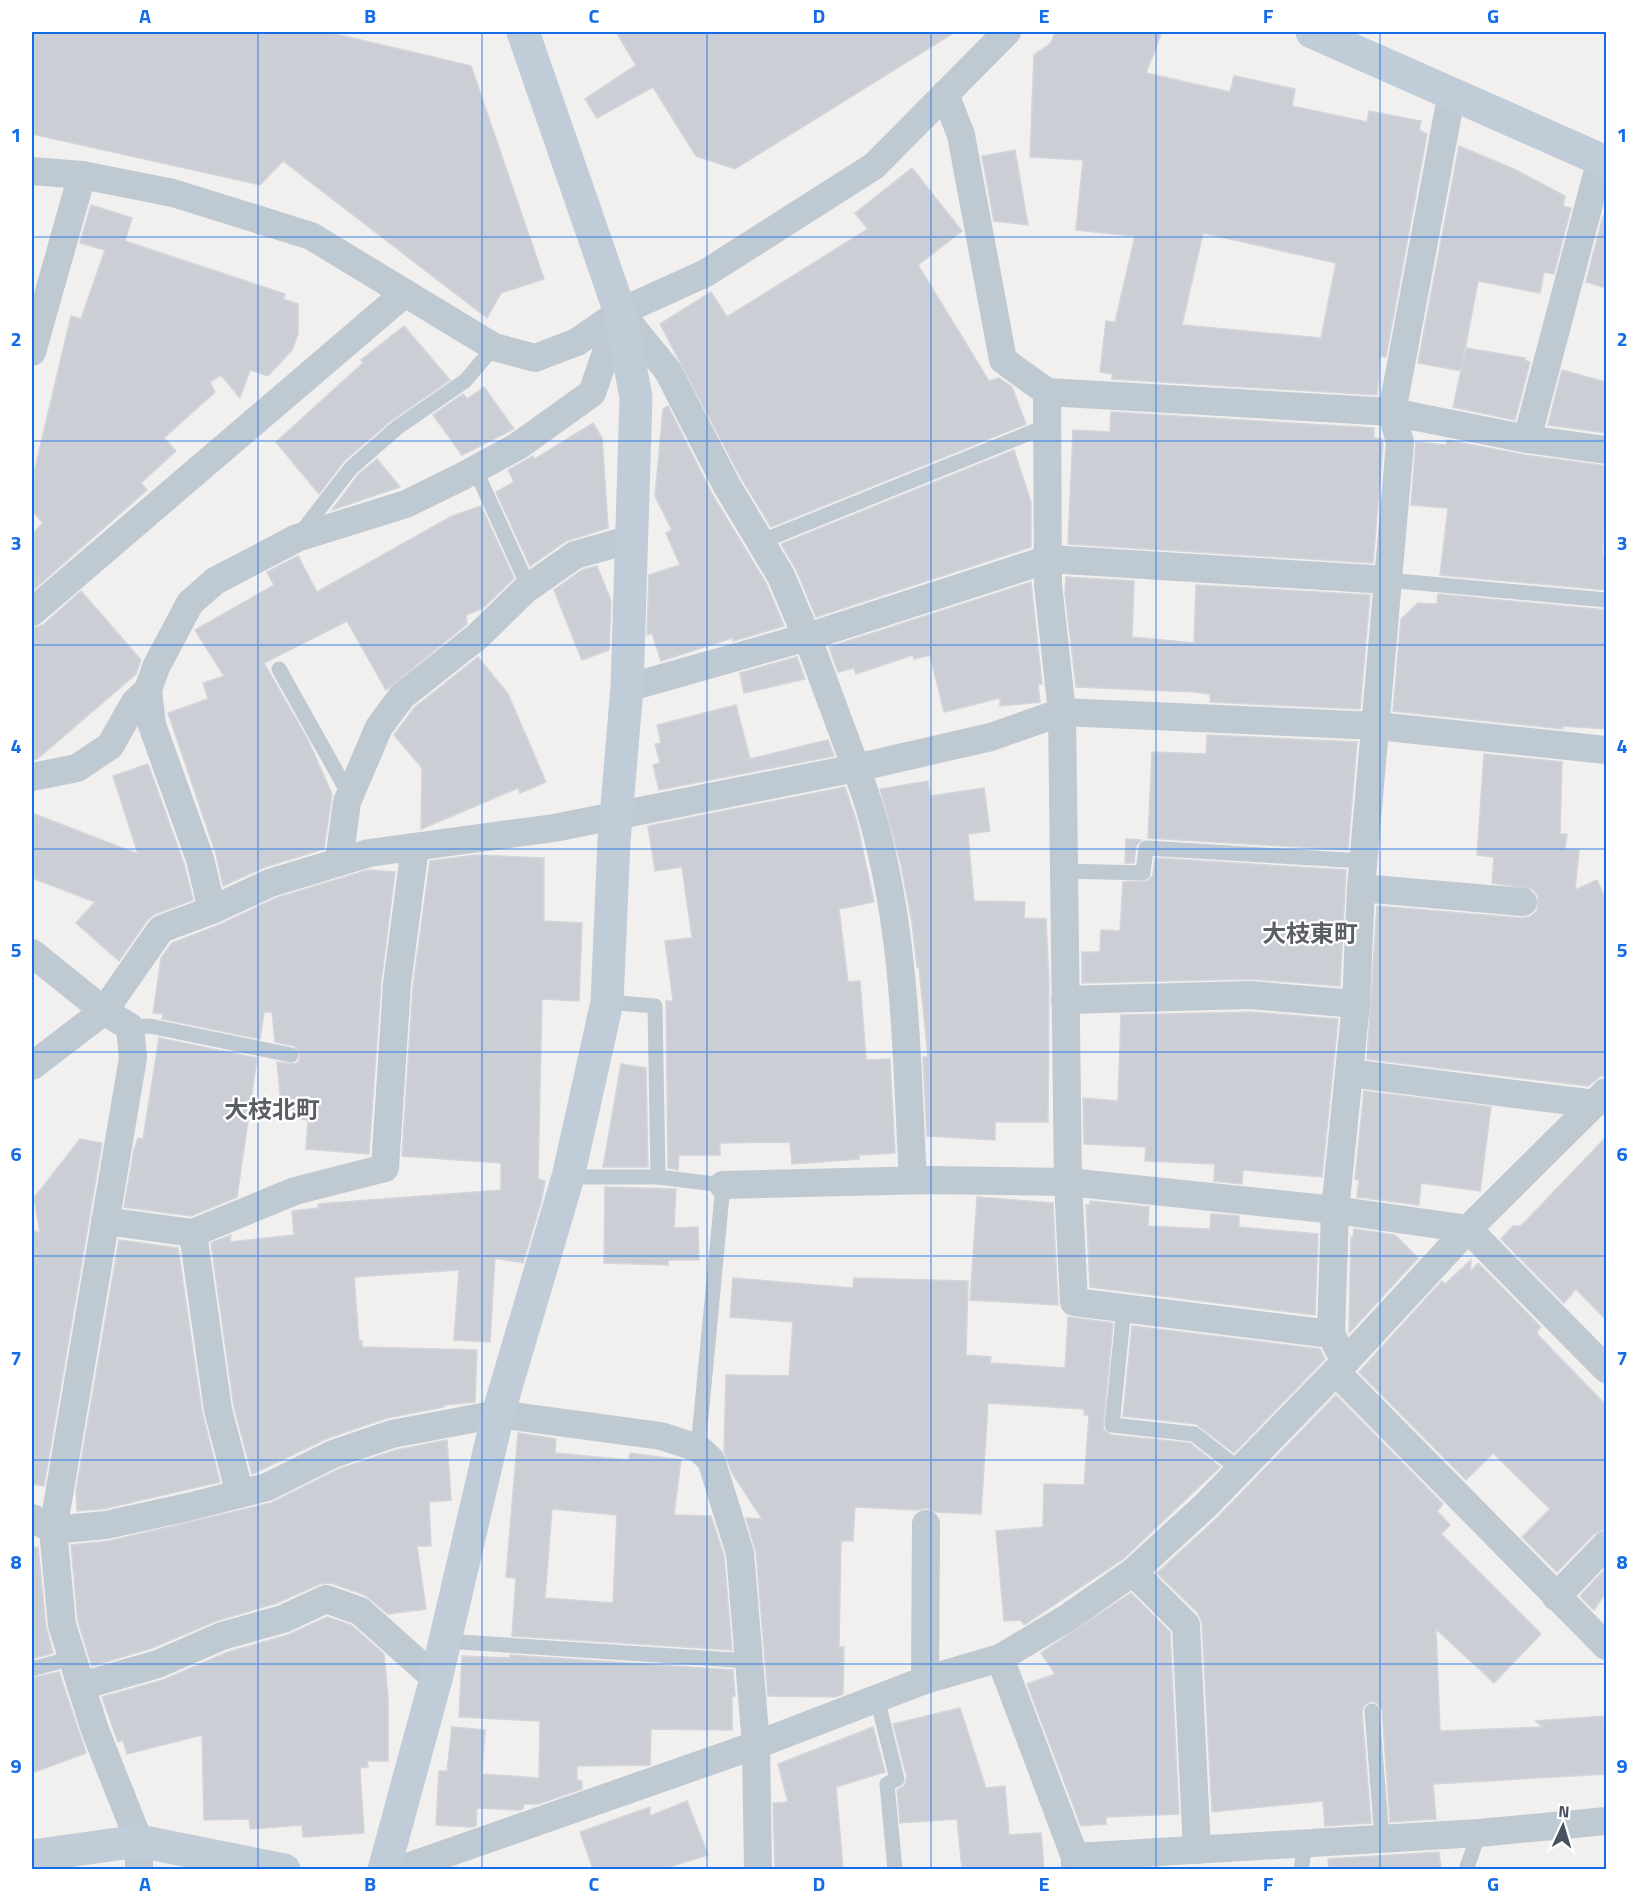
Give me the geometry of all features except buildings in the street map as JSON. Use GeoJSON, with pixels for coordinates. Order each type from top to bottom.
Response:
{"type":"FeatureCollection","features":[{"type":"Feature","properties":{"kind":"street"},"geometry":{"type":"LineString","coordinates":[[384,1869],[436,1679],[498,1414],[568,1177],[607,1002],[614,841],[627,688],[636,397],[620,312],[523,32]]}},
{"type":"Feature","properties":{"kind":"street"},"geometry":{"type":"LineString","coordinates":[[32,171],[82,175],[173,193],[311,236],[494,346],[535,358],[578,342],[620,312],[706,273],[874,166],[1007,32]]}},
{"type":"Feature","properties":{"kind":"street"},"geometry":{"type":"LineString","coordinates":[[1312,32],[1604,160],[1527,439]]}},
{"type":"Feature","properties":{"kind":"street"},"geometry":{"type":"LineString","coordinates":[[1452,92],[1392,412],[1400,443],[1363,875],[1356,1004],[1335,1210],[1331,1334],[1341,1367],[1556,1597],[1606,1646]]}},
{"type":"Feature","properties":{"kind":"street"},"geometry":{"type":"LineString","coordinates":[[945,94],[961,135],[1003,360],[1047,392],[1392,412],[1527,439],[1606,450]]}},
{"type":"Feature","properties":{"kind":"street"},"geometry":{"type":"LineString","coordinates":[[32,352],[82,175]]}},
{"type":"Feature","properties":{"kind":"street"},"geometry":{"type":"LineString","coordinates":[[32,612],[405,293]]}},
{"type":"Feature","properties":{"kind":"street"},"geometry":{"type":"LineString","coordinates":[[212,910],[200,859],[152,725],[148,690],[156,667],[190,603],[215,581],[297,538],[406,504],[518,446],[591,393],[620,312]]}},
{"type":"Feature","properties":{"kind":"street"},"geometry":{"type":"LineString","coordinates":[[620,312],[668,371],[727,486],[781,576],[807,637],[873,814],[899,941],[913,1180]]}},
{"type":"Feature","properties":{"kind":"street"},"geometry":{"type":"LineString","coordinates":[[1047,392],[1048,585],[1062,712],[1068,1182],[1074,1302],[1331,1334]]}},
{"type":"Feature","properties":{"kind":"street"},"geometry":{"type":"LineString","coordinates":[[339,861],[350,796],[379,727],[402,696],[478,636],[529,588],[575,555],[632,539]]}},
{"type":"Feature","properties":{"kind":"street"},"geometry":{"type":"LineString","coordinates":[[627,688],[807,637],[1049,559],[1387,580]]}},
{"type":"Feature","properties":{"kind":"street"},"geometry":{"type":"LineString","coordinates":[[32,777],[77,768],[110,746],[135,702],[148,690]]}},
{"type":"Feature","properties":{"kind":"street"},"geometry":{"type":"LineString","coordinates":[[32,1066],[104,1011],[161,929],[212,910],[270,883],[369,853],[554,828],[618,813],[856,768],[991,737],[1062,712],[1377,726],[1606,750]]}},
{"type":"Feature","properties":{"kind":"street"},"geometry":{"type":"LineString","coordinates":[[105,1221],[193,1233],[295,1191],[385,1168],[398,984],[415,847]]}},
{"type":"Feature","properties":{"kind":"street"},"geometry":{"type":"LineString","coordinates":[[1363,875],[1523,902]]}},
{"type":"Feature","properties":{"kind":"street"},"geometry":{"type":"LineString","coordinates":[[32,953],[104,1011],[130,1027],[133,1058],[92,1313],[42,1524],[62,1625],[95,1730],[139,1855]]}},
{"type":"Feature","properties":{"kind":"street"},"geometry":{"type":"LineString","coordinates":[[1065,1000],[1250,995],[1356,1004]]}},
{"type":"Feature","properties":{"kind":"street"},"geometry":{"type":"LineString","coordinates":[[1349,1073],[1601,1098]]}},
{"type":"Feature","properties":{"kind":"street"},"geometry":{"type":"LineString","coordinates":[[399,1869],[756,1745],[926,1680],[1000,1658],[1067,1618],[1133,1572],[1240,1470],[1341,1367],[1468,1229],[1601,1098]]}},
{"type":"Feature","properties":{"kind":"street"},"geometry":{"type":"LineString","coordinates":[[723,1185],[913,1180],[1068,1182],[1335,1210],[1468,1229],[1606,1369]]}},
{"type":"Feature","properties":{"kind":"street"},"geometry":{"type":"LineString","coordinates":[[193,1233],[218,1410],[240,1494]]}},
{"type":"Feature","properties":{"kind":"street"},"geometry":{"type":"LineString","coordinates":[[42,1524],[106,1526],[240,1494],[267,1487],[333,1454],[392,1434],[498,1414],[661,1437],[698,1448],[711,1460],[740,1553],[756,1745],[758,1869]]}},
{"type":"Feature","properties":{"kind":"street"},"geometry":{"type":"LineString","coordinates":[[926,1524],[926,1680]]}},
{"type":"Feature","properties":{"kind":"street"},"geometry":{"type":"LineString","coordinates":[[1556,1597],[1606,1545]]}},
{"type":"Feature","properties":{"kind":"street"},"geometry":{"type":"LineString","coordinates":[[1133,1572],[1186,1625],[1197,1850]]}},
{"type":"Feature","properties":{"kind":"street"},"geometry":{"type":"LineString","coordinates":[[81,1686],[158,1664],[222,1636],[283,1619],[326,1599],[360,1611],[436,1679]]}},
{"type":"Feature","properties":{"kind":"street"},"geometry":{"type":"LineString","coordinates":[[1000,1658],[1075,1863],[1197,1850],[1303,1857],[1382,1839],[1606,1821]]}},
{"type":"Feature","properties":{"kind":"street"},"geometry":{"type":"LineString","coordinates":[[32,1856],[139,1855],[284,1869]]}},
{"type":"Feature","properties":{"kind":"lane"},"geometry":{"type":"LineString","coordinates":[[297,538],[351,468],[398,427],[465,381],[494,346]]}},
{"type":"Feature","properties":{"kind":"lane"},"geometry":{"type":"LineString","coordinates":[[760,542],[1047,426]]}},
{"type":"Feature","properties":{"kind":"lane"},"geometry":{"type":"LineString","coordinates":[[475,469],[529,588]]}},
{"type":"Feature","properties":{"kind":"lane"},"geometry":{"type":"LineString","coordinates":[[1387,580],[1606,600]]}},
{"type":"Feature","properties":{"kind":"lane"},"geometry":{"type":"LineString","coordinates":[[279,669],[350,796]]}},
{"type":"Feature","properties":{"kind":"lane"},"geometry":{"type":"LineString","coordinates":[[1064,871],[1143,873],[1146,848],[1363,875]]}},
{"type":"Feature","properties":{"kind":"lane"},"geometry":{"type":"LineString","coordinates":[[607,1002],[655,1006],[658,1177]]}},
{"type":"Feature","properties":{"kind":"lane"},"geometry":{"type":"LineString","coordinates":[[130,1027],[150,1026],[291,1055]]}},
{"type":"Feature","properties":{"kind":"lane"},"geometry":{"type":"LineString","coordinates":[[568,1177],[658,1177],[723,1185],[698,1448]]}},
{"type":"Feature","properties":{"kind":"lane"},"geometry":{"type":"LineString","coordinates":[[1124,1308],[1112,1425],[1194,1434],[1240,1470]]}},
{"type":"Feature","properties":{"kind":"lane"},"geometry":{"type":"LineString","coordinates":[[444,1641],[750,1660]]}},
{"type":"Feature","properties":{"kind":"lane"},"geometry":{"type":"LineString","coordinates":[[32,1669],[72,1658]]}},
{"type":"Feature","properties":{"kind":"lane"},"geometry":{"type":"LineString","coordinates":[[877,1698],[897,1779],[887,1784],[895,1869]]}},
{"type":"Feature","properties":{"kind":"lane"},"geometry":{"type":"LineString","coordinates":[[1372,1711],[1382,1839]]}},
{"type":"Feature","properties":{"kind":"lane"},"geometry":{"type":"LineString","coordinates":[[1466,1869],[1479,1833]]}},
{"type":"Feature","properties":{"kind":"district","name":"大枝東町"},"geometry":{"type":"Point","coordinates":[1310,933]}},
{"type":"Feature","properties":{"kind":"district","name":"大枝北町"},"geometry":{"type":"Point","coordinates":[272,1109]}}]}
